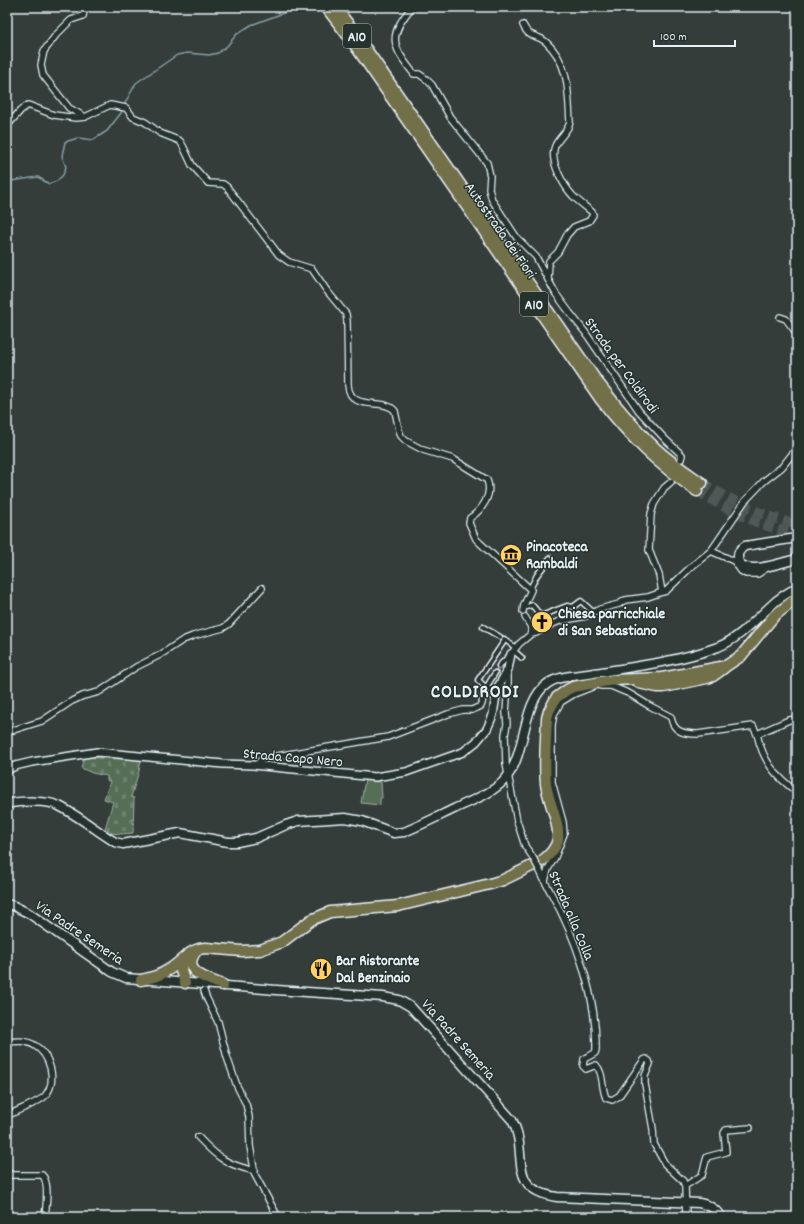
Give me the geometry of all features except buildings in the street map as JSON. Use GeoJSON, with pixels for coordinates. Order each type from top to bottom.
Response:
{"type":"FeatureCollection","features":[{"type":"Feature","properties":{"kind":"highway","name":"Autostrada dei Fiori"},"geometry":{"type":"LineString","coordinates":[[326,7],[352,41],[585,378],[612,414],[627,432],[653,458],[700,487],[654,446],[607,395],[335,7]]}},
{"type":"Feature","properties":{"kind":"highway"},"geometry":{"type":"LineString","coordinates":[[141,980],[161,974],[182,960],[188,954],[198,950],[206,948],[253,951],[268,948],[282,942],[311,920],[330,912],[398,906],[490,884],[503,880],[542,861],[548,857],[556,847],[558,834],[548,795],[546,777],[547,718],[556,698],[573,687],[604,681],[625,679],[651,686],[664,687],[707,678],[718,673],[741,656],[774,616],[797,598]]}},
{"type":"Feature","properties":{"kind":"highway"},"geometry":{"type":"LineString","coordinates":[[782,609],[797,602]]}},
{"type":"Feature","properties":{"kind":"highway"},"geometry":{"type":"LineString","coordinates":[[185,983],[190,973],[192,957],[198,950]]}},
{"type":"Feature","properties":{"kind":"highway"},"geometry":{"type":"LineString","coordinates":[[182,960],[181,971],[185,983]]}},
{"type":"Feature","properties":{"kind":"highway"},"geometry":{"type":"LineString","coordinates":[[192,965],[194,971],[202,978],[223,985]]}},
{"type":"Feature","properties":{"kind":"main road"},"geometry":{"type":"LineString","coordinates":[[797,538],[749,545],[742,548],[738,558],[741,565],[752,568],[769,566],[797,559]]}},
{"type":"Feature","properties":{"kind":"main road"},"geometry":{"type":"LineString","coordinates":[[7,804],[20,802],[46,802],[59,806],[115,842],[123,844],[180,833],[228,842],[237,842],[256,838],[298,821],[345,818],[362,821],[394,833],[404,832],[492,790],[509,776],[516,762],[529,710],[540,689],[553,680],[684,656],[719,646],[730,641],[776,601],[797,586]]}},
{"type":"Feature","properties":{"kind":"main road","name":"Via Padre Semeria"},"geometry":{"type":"LineString","coordinates":[[7,904],[30,914],[112,972],[126,978],[270,990],[383,997],[399,1000],[411,1007],[512,1120],[518,1134],[522,1170],[525,1178],[532,1188],[542,1194],[557,1197],[707,1204],[715,1209],[720,1217]]}},
{"type":"Feature","properties":{"kind":"street"},"geometry":{"type":"LineString","coordinates":[[85,7],[81,17],[71,20],[66,24],[49,43],[44,51],[41,65],[43,75],[69,108],[85,117]]}},
{"type":"Feature","properties":{"kind":"street","name":"Strada per Coldirodi"},"geometry":{"type":"LineString","coordinates":[[412,7],[397,27],[395,36],[399,53],[414,74],[419,74],[432,85],[450,117],[487,163],[490,176],[489,189],[492,200],[517,238],[536,257],[570,313],[585,332],[638,411],[682,455],[681,459]]}},
{"type":"Feature","properties":{"kind":"street"},"geometry":{"type":"LineString","coordinates":[[523,25],[528,34],[545,42],[555,50],[560,60],[568,90],[570,122],[569,128],[554,147],[554,161],[568,189],[577,200],[592,212],[593,215],[589,221],[574,227],[567,235],[558,252],[549,261],[548,279]]}},
{"type":"Feature","properties":{"kind":"street"},"geometry":{"type":"LineString","coordinates":[[7,126],[21,110],[28,105],[54,115],[76,118],[85,117],[106,107],[116,106],[126,108],[130,114],[145,122],[160,133],[180,141],[192,166],[204,180],[211,184],[223,184],[227,187],[279,255],[289,262],[312,269],[316,272],[327,291],[346,314],[348,392],[355,399],[362,402],[390,406],[395,411],[401,436],[406,441],[423,450],[453,459],[487,480],[488,495],[478,513],[470,518],[469,524],[476,539],[530,589]]}},
{"type":"Feature","properties":{"kind":"street"},"geometry":{"type":"LineString","coordinates":[[780,317],[786,319],[797,334]]}},
{"type":"Feature","properties":{"kind":"street"},"geometry":{"type":"LineString","coordinates":[[499,666],[531,634],[536,633],[550,625],[560,621],[586,616],[611,605],[619,604],[624,600],[648,597],[666,592],[692,566],[711,551],[745,502],[764,481],[782,467],[797,448]]}},
{"type":"Feature","properties":{"kind":"street"},"geometry":{"type":"LineString","coordinates":[[662,592],[659,575],[649,550],[651,514],[654,504],[664,488],[671,482]]}},
{"type":"Feature","properties":{"kind":"street"},"geometry":{"type":"LineString","coordinates":[[711,551],[734,561],[741,571],[746,574],[758,574],[769,566]]}},
{"type":"Feature","properties":{"kind":"street"},"geometry":{"type":"LineString","coordinates":[[531,634],[531,627],[524,612],[531,591],[530,589],[537,575],[550,558]]}},
{"type":"Feature","properties":{"kind":"street"},"geometry":{"type":"LineString","coordinates":[[7,732],[42,721],[72,701],[102,690],[136,667],[156,657],[183,640],[223,628],[229,624],[262,588]]}},
{"type":"Feature","properties":{"kind":"street"},"geometry":{"type":"LineString","coordinates":[[524,612],[533,605],[541,616],[548,612],[550,614],[567,606],[573,607],[580,601],[593,612]]}},
{"type":"Feature","properties":{"kind":"street"},"geometry":{"type":"LineString","coordinates":[[483,627],[503,638],[522,658]]}},
{"type":"Feature","properties":{"kind":"street"},"geometry":{"type":"LineString","coordinates":[[497,693],[486,688],[478,680],[503,638]]}},
{"type":"Feature","properties":{"kind":"street","name":"Strada Capo Nero"},"geometry":{"type":"LineString","coordinates":[[7,770],[11,765],[97,752],[223,764],[256,765],[375,777],[406,772],[463,752],[476,742],[487,730],[493,715],[497,689],[508,669],[514,651]]}},
{"type":"Feature","properties":{"kind":"street","name":"Strada alla Colla"},"geometry":{"type":"LineString","coordinates":[[508,669],[507,724],[504,735],[506,764],[517,821],[525,846],[540,871],[561,913],[576,948],[593,1010],[596,1032],[596,1050],[595,1053],[584,1059],[583,1066],[586,1069],[596,1065],[598,1067],[606,1098],[612,1100],[619,1096],[644,1060],[646,1059],[649,1061],[650,1064],[645,1076],[645,1084],[653,1129],[654,1144],[660,1158],[680,1177],[685,1186]]}},
{"type":"Feature","properties":{"kind":"street"},"geometry":{"type":"LineString","coordinates":[[256,765],[261,760],[271,757],[388,738],[448,714],[463,710],[476,709],[481,706],[484,691],[496,673]]}},
{"type":"Feature","properties":{"kind":"street"},"geometry":{"type":"LineString","coordinates":[[595,673],[605,674]]}},
{"type":"Feature","properties":{"kind":"street"},"geometry":{"type":"LineString","coordinates":[[545,882],[548,869],[556,857],[564,834],[563,822],[552,782],[552,725],[554,714],[561,702],[574,694],[592,687],[610,684],[667,714],[671,717],[672,724],[676,728],[690,734],[753,726],[766,761],[773,771],[787,785],[797,792]]}},
{"type":"Feature","properties":{"kind":"street"},"geometry":{"type":"LineString","coordinates":[[757,734],[789,720],[797,719]]}},
{"type":"Feature","properties":{"kind":"street"},"geometry":{"type":"LineString","coordinates":[[204,991],[218,1022],[227,1057],[237,1086],[246,1104],[249,1117],[250,1146],[255,1171],[259,1182],[278,1217]]}},
{"type":"Feature","properties":{"kind":"street"},"geometry":{"type":"LineString","coordinates":[[7,1042],[19,1041],[33,1044],[47,1059],[52,1078],[50,1088],[45,1096],[7,1116]]}},
{"type":"Feature","properties":{"kind":"street"},"geometry":{"type":"LineString","coordinates":[[686,1217],[685,1186],[702,1175],[708,1156],[726,1152],[724,1133],[726,1130],[750,1128]]}},
{"type":"Feature","properties":{"kind":"street"},"geometry":{"type":"LineString","coordinates":[[198,1137],[215,1155],[223,1161],[255,1171]]}},
{"type":"Feature","properties":{"kind":"street"},"geometry":{"type":"LineString","coordinates":[[7,1172],[12,1175],[42,1174],[45,1178],[47,1186],[45,1217]]}},
{"type":"Feature","properties":{"kind":"green space"},"geometry":{"type":"Polygon","coordinates":[[[84,757],[141,760],[131,797],[134,798],[133,833],[120,834],[104,832],[113,802],[104,799],[110,782],[107,781],[107,776],[92,773],[81,768],[84,757]]]}},
{"type":"Feature","properties":{"kind":"green space"},"geometry":{"type":"Polygon","coordinates":[[[365,780],[381,782],[382,798],[380,798],[380,805],[361,803],[365,780]]]}},
{"type":"Feature","properties":{"kind":"waterway"},"geometry":{"type":"LineString","coordinates":[[7,188],[11,181],[38,177],[49,184],[57,181],[63,175],[66,167],[62,156],[65,142],[78,138],[93,140],[107,131],[121,113],[136,83],[177,55],[187,53],[209,55],[218,53],[227,46],[237,34],[251,25],[286,12],[291,7]]}},
{"type":"Feature","properties":{"kind":"tunnel"},"geometry":{"type":"LineString","coordinates":[[702,483],[748,507],[771,517],[797,525]]}},
{"type":"Feature","properties":{"kind":"tunnel"},"geometry":{"type":"LineString","coordinates":[[697,491],[746,517],[797,535]]}},
{"type":"Feature","properties":{"kind":"place","name":"Pinacoteca Rambaldi"},"geometry":{"type":"Point","coordinates":[511,555]}},
{"type":"Feature","properties":{"kind":"place","name":"Chiesa parricchiale di San Sebastiano"},"geometry":{"type":"Point","coordinates":[542,622]}},
{"type":"Feature","properties":{"kind":"place","name":"Bar Ristorante Dal Benzinaio"},"geometry":{"type":"Point","coordinates":[321,969]}},
{"type":"Feature","properties":{"kind":"district","name":"COLDIRODI"},"geometry":{"type":"Point","coordinates":[475,690]}}]}
